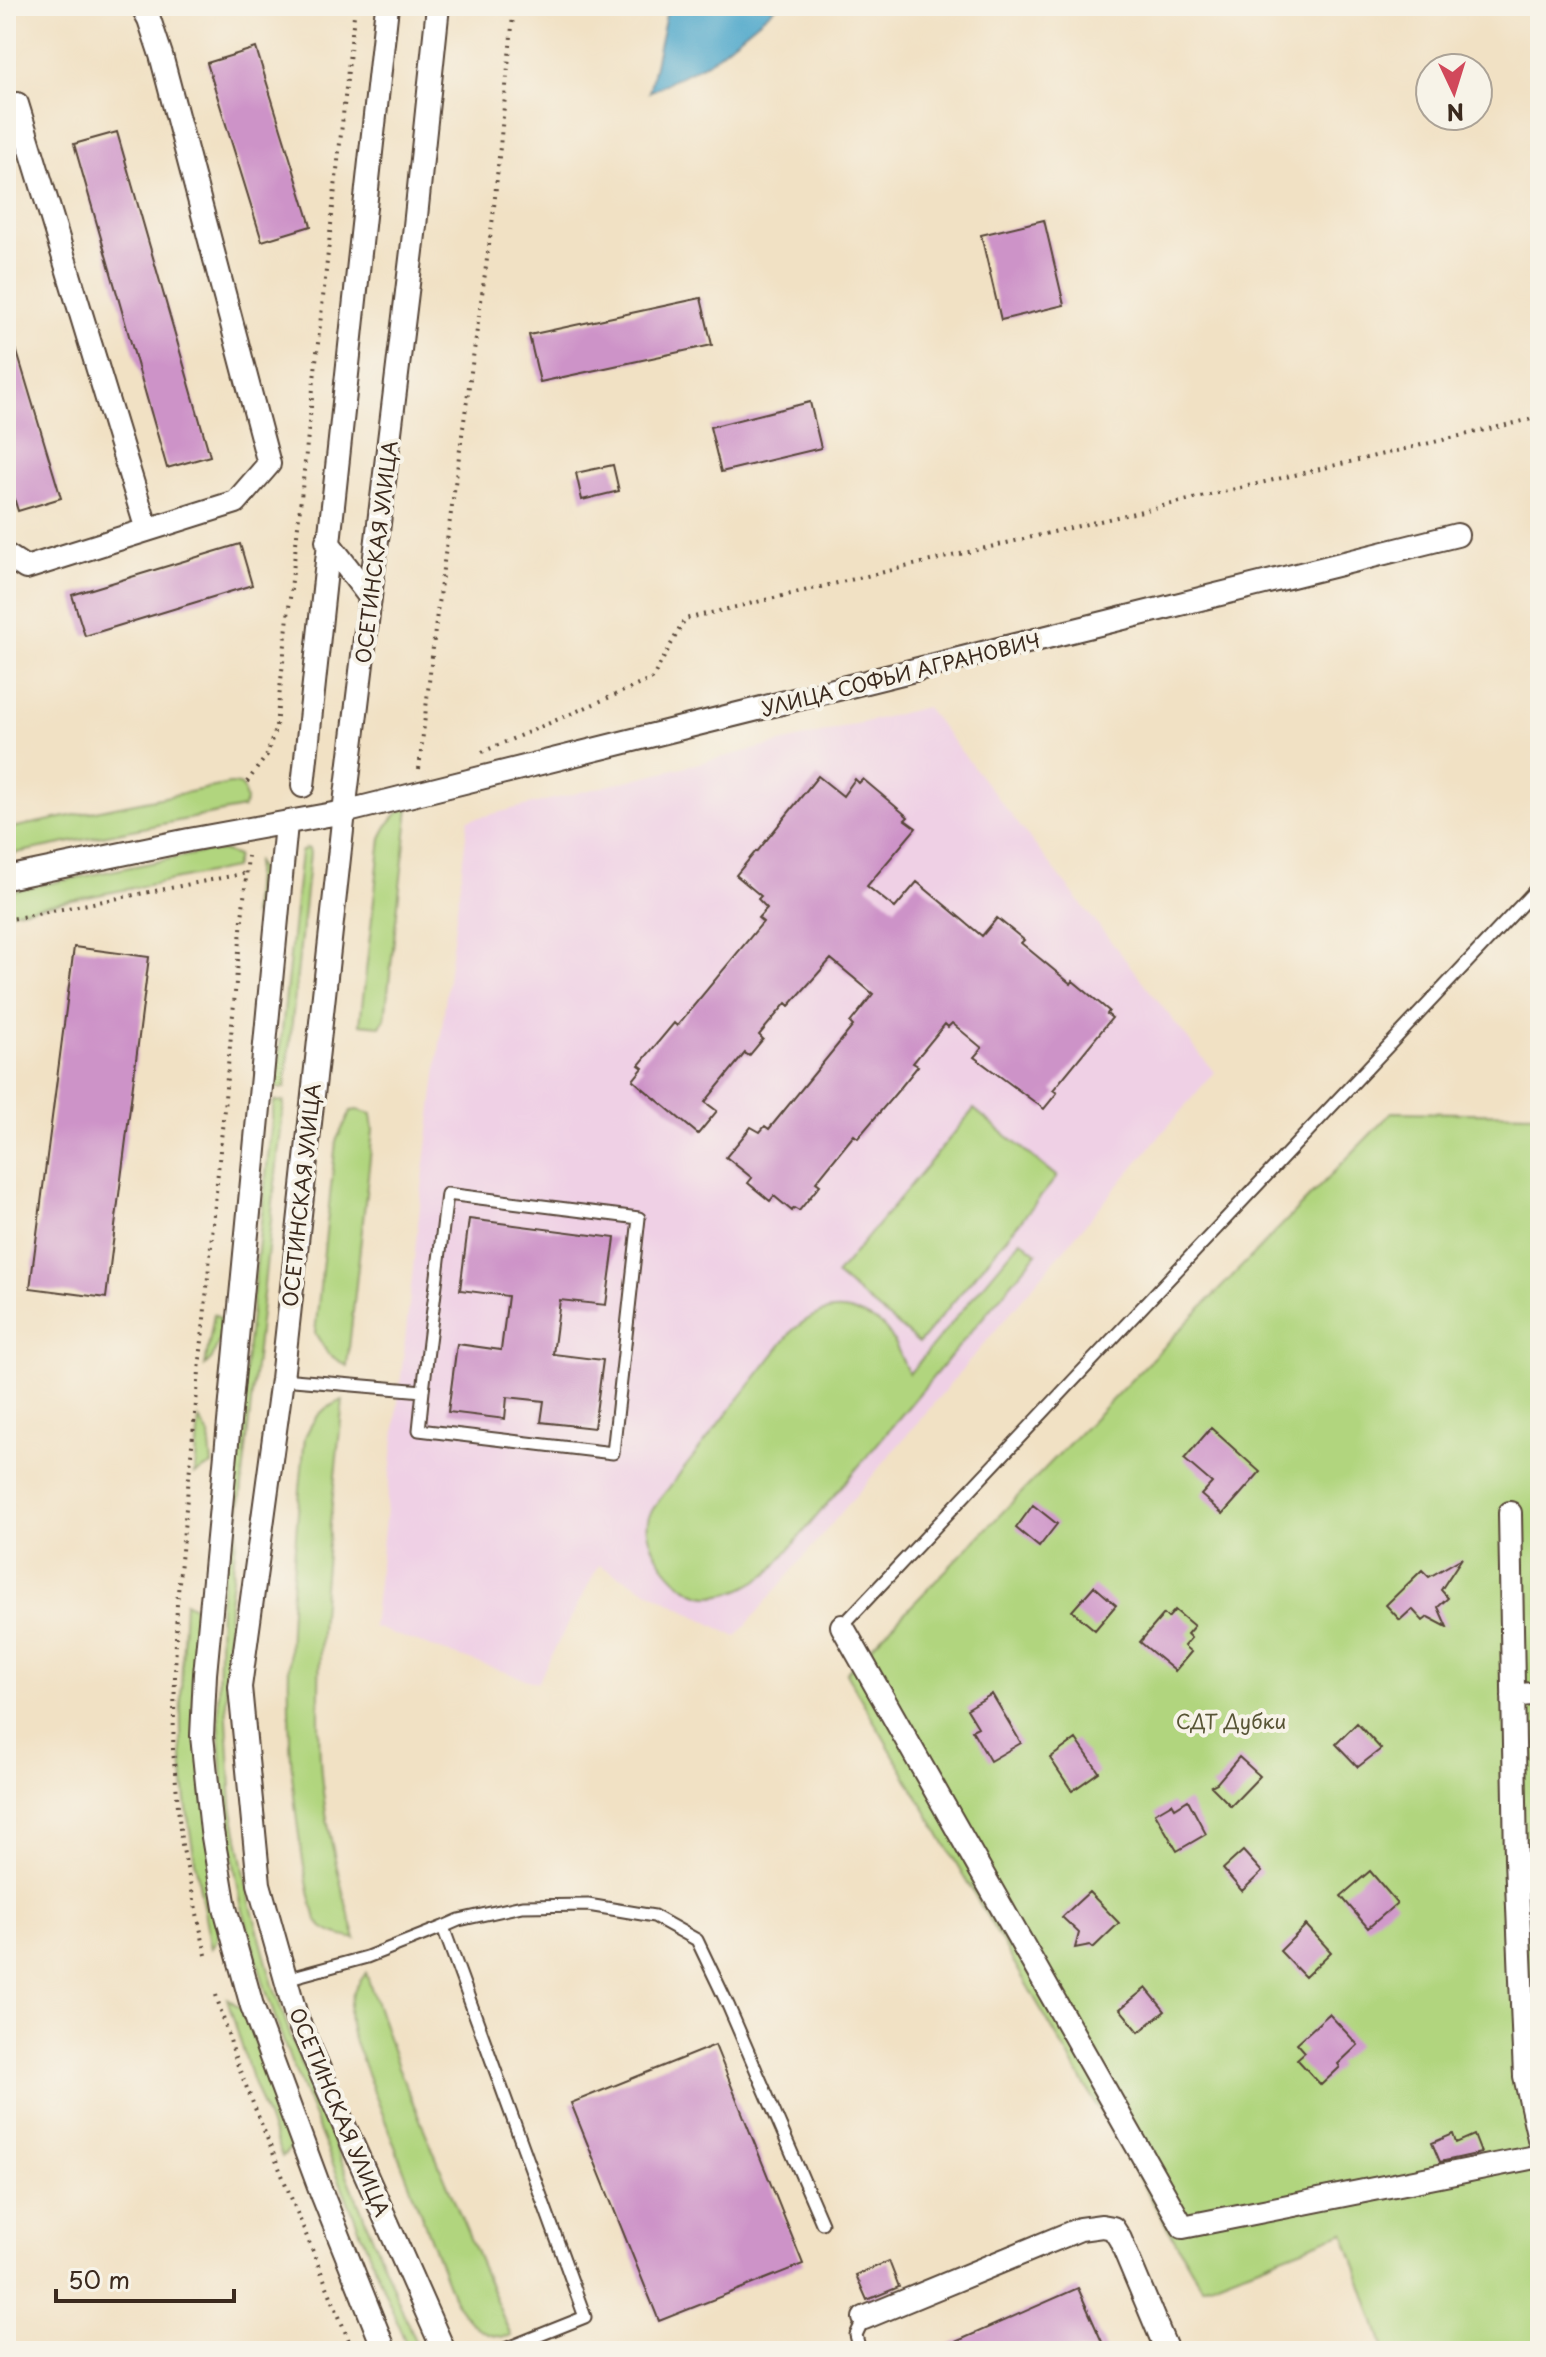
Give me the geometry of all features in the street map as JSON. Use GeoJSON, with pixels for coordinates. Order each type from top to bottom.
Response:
{"type":"FeatureCollection","features":[{"type":"Feature","properties":{"kind":"street"},"geometry":{"type":"LineString","coordinates":[[6,555],[26,568],[236,502],[269,464],[161,55],[142,6]]}},
{"type":"Feature","properties":{"kind":"street"},"geometry":{"type":"LineString","coordinates":[[303,786],[387,6]]}},
{"type":"Feature","properties":{"kind":"street","name":"ОСЕТИНСКАЯ УЛИЦА"},"geometry":{"type":"LineString","coordinates":[[438,6],[415,226],[344,812],[282,1379],[240,1687],[259,1884],[297,2019],[444,2351]]}},
{"type":"Feature","properties":{"kind":"street"},"geometry":{"type":"LineString","coordinates":[[6,108],[17,104],[147,530]]}},
{"type":"Feature","properties":{"kind":"street","name":"УЛИЦА СОФЬИ АГРАНОВИЧ"},"geometry":{"type":"LineString","coordinates":[[6,878],[189,840],[286,824],[417,795],[1457,535]]}},
{"type":"Feature","properties":{"kind":"street"},"geometry":{"type":"LineString","coordinates":[[327,541],[370,597]]}},
{"type":"Feature","properties":{"kind":"street","name":"ОСЕТИНСКАЯ УЛИЦА"},"geometry":{"type":"LineString","coordinates":[[286,824],[206,1658],[202,1736],[212,1831],[225,1908],[252,2006],[385,2351]]}},
{"type":"Feature","properties":{"kind":"street"},"geometry":{"type":"LineString","coordinates":[[1510,1513],[1516,1859],[1525,2076],[1540,2143]]}},
{"type":"Feature","properties":{"kind":"street"},"geometry":{"type":"LineString","coordinates":[[842,1626],[1183,2227],[1540,2156]]}},
{"type":"Feature","properties":{"kind":"street"},"geometry":{"type":"LineString","coordinates":[[1513,1696],[1540,1693]]}},
{"type":"Feature","properties":{"kind":"street"},"geometry":{"type":"LineString","coordinates":[[864,2318],[1080,2229],[1102,2226],[1113,2228],[1120,2239],[1167,2351]]}},
{"type":"Feature","properties":{"kind":"lane"},"geometry":{"type":"LineString","coordinates":[[842,1626],[1540,885]]}},
{"type":"Feature","properties":{"kind":"lane"},"geometry":{"type":"LineString","coordinates":[[447,1194],[639,1218],[613,1453],[419,1430],[423,1391],[447,1194]]}},
{"type":"Feature","properties":{"kind":"lane"},"geometry":{"type":"LineString","coordinates":[[282,1379],[423,1391]]}},
{"type":"Feature","properties":{"kind":"lane"},"geometry":{"type":"LineString","coordinates":[[286,1979],[367,1957],[459,1920],[522,1906],[588,1905],[654,1916],[697,1940],[822,2223]]}},
{"type":"Feature","properties":{"kind":"lane"},"geometry":{"type":"LineString","coordinates":[[443,1927],[585,2317],[500,2351]]}},
{"type":"Feature","properties":{"kind":"lane"},"geometry":{"type":"LineString","coordinates":[[860,2351],[856,2335],[864,2318]]}},
{"type":"Feature","properties":{"kind":"path"},"geometry":{"type":"LineString","coordinates":[[247,782],[267,755],[276,726],[355,6]]}},
{"type":"Feature","properties":{"kind":"path"},"geometry":{"type":"LineString","coordinates":[[417,795],[438,604],[493,217],[514,6]]}},
{"type":"Feature","properties":{"kind":"path"},"geometry":{"type":"LineString","coordinates":[[476,755],[652,679],[685,619],[1540,417]]}},
{"type":"Feature","properties":{"kind":"path"},"geometry":{"type":"LineString","coordinates":[[206,1955],[181,1840],[173,1750],[177,1603],[248,856]]}},
{"type":"Feature","properties":{"kind":"path"},"geometry":{"type":"LineString","coordinates":[[6,920],[247,873]]}},
{"type":"Feature","properties":{"kind":"path"},"geometry":{"type":"LineString","coordinates":[[216,1995],[238,2066],[353,2351]]}},
{"type":"Feature","properties":{"kind":"shaded area"},"geometry":{"type":"Polygon","coordinates":[[[926,707],[1214,1072],[736,1637],[599,1565],[537,1683],[373,1627],[423,1179],[468,820],[926,707]]]}},
{"type":"Feature","properties":{"kind":"green space"},"geometry":{"type":"Polygon","coordinates":[[[239,784],[244,789],[246,802],[243,808],[6,855],[6,829],[239,784]]]}},
{"type":"Feature","properties":{"kind":"green space"},"geometry":{"type":"Polygon","coordinates":[[[409,807],[385,1019],[380,1026],[360,1024],[381,838],[392,819],[409,807]]]}},
{"type":"Feature","properties":{"kind":"green space"},"geometry":{"type":"Polygon","coordinates":[[[306,848],[310,853],[285,1088],[276,1087],[301,852],[306,848]]]}},
{"type":"Feature","properties":{"kind":"green space"},"geometry":{"type":"Polygon","coordinates":[[[223,851],[237,856],[234,868],[6,913],[6,892],[223,851]]]}},
{"type":"Feature","properties":{"kind":"green space"},"geometry":{"type":"Polygon","coordinates":[[[256,862],[269,889],[269,907],[252,915],[256,862]]]}},
{"type":"Feature","properties":{"kind":"green space"},"geometry":{"type":"Polygon","coordinates":[[[274,1101],[284,1102],[229,1605],[226,1701],[232,1806],[250,1901],[273,1985],[294,2045],[419,2351],[409,2351],[286,2049],[241,1903],[224,1807],[218,1701],[220,1603],[274,1101]]]}},
{"type":"Feature","properties":{"kind":"green space"},"geometry":{"type":"Polygon","coordinates":[[[974,1109],[1057,1177],[919,1343],[836,1275],[974,1109]]]}},
{"type":"Feature","properties":{"kind":"green space"},"geometry":{"type":"Polygon","coordinates":[[[351,1111],[371,1114],[373,1130],[347,1366],[328,1354],[315,1333],[336,1141],[351,1111]]]}},
{"type":"Feature","properties":{"kind":"green space","name":"СДТ Дубки"},"geometry":{"type":"Polygon","coordinates":[[[1392,1112],[1540,1114],[1540,2351],[1385,2351],[1344,2232],[1202,2287],[846,1673],[1392,1112]]]}},
{"type":"Feature","properties":{"kind":"green space"},"geometry":{"type":"Polygon","coordinates":[[[1021,1240],[1037,1253],[771,1571],[742,1589],[718,1596],[698,1594],[676,1579],[651,1544],[648,1531],[650,1515],[793,1330],[811,1317],[829,1310],[858,1313],[885,1329],[909,1374],[1021,1240]]]}},
{"type":"Feature","properties":{"kind":"green space"},"geometry":{"type":"Polygon","coordinates":[[[214,1314],[226,1322],[212,1359],[205,1366],[214,1314]]]}},
{"type":"Feature","properties":{"kind":"green space"},"geometry":{"type":"Polygon","coordinates":[[[343,1400],[324,1593],[319,1671],[319,1747],[331,1843],[356,1939],[329,1931],[316,1920],[294,1800],[290,1740],[290,1619],[305,1437],[320,1414],[343,1400]]]}},
{"type":"Feature","properties":{"kind":"green space"},"geometry":{"type":"Polygon","coordinates":[[[199,1419],[209,1435],[212,1465],[195,1474],[199,1419]]]}},
{"type":"Feature","properties":{"kind":"green space"},"geometry":{"type":"Polygon","coordinates":[[[185,1602],[203,1612],[220,1917],[218,1938],[211,1949],[184,1785],[181,1698],[185,1602]]]}},
{"type":"Feature","properties":{"kind":"green space"},"geometry":{"type":"Polygon","coordinates":[[[366,1973],[398,2067],[511,2336],[501,2337],[483,2332],[469,2321],[453,2298],[352,2034],[350,2002],[366,1973]]]}},
{"type":"Feature","properties":{"kind":"green space"},"geometry":{"type":"Polygon","coordinates":[[[227,1998],[242,2009],[295,2143],[282,2157],[252,2079],[227,1998]]]}},
{"type":"Feature","properties":{"kind":"water"},"geometry":{"type":"Polygon","coordinates":[[[668,6],[777,6],[709,62],[649,92],[668,6]]]}},
{"type":"Feature","properties":{"kind":"building"},"geometry":{"type":"Polygon","coordinates":[[[256,48],[311,226],[262,241],[207,63],[256,48]]]}},
{"type":"Feature","properties":{"kind":"building"},"geometry":{"type":"Polygon","coordinates":[[[117,132],[210,456],[167,468],[74,144],[117,132]]]}},
{"type":"Feature","properties":{"kind":"building"},"geometry":{"type":"Polygon","coordinates":[[[1044,220],[1064,305],[1001,320],[981,235],[1044,220]]]}},
{"type":"Feature","properties":{"kind":"building"},"geometry":{"type":"Polygon","coordinates":[[[701,298],[712,345],[540,382],[529,335],[701,298]]]}},
{"type":"Feature","properties":{"kind":"building"},"geometry":{"type":"Polygon","coordinates":[[[11,332],[61,498],[18,511],[6,472],[6,333],[11,332]]]}},
{"type":"Feature","properties":{"kind":"building"},"geometry":{"type":"Polygon","coordinates":[[[810,402],[821,448],[721,472],[710,427],[810,402]]]}},
{"type":"Feature","properties":{"kind":"building"},"geometry":{"type":"Polygon","coordinates":[[[613,465],[619,491],[582,500],[576,473],[613,465]]]}},
{"type":"Feature","properties":{"kind":"building"},"geometry":{"type":"Polygon","coordinates":[[[240,544],[252,585],[85,636],[72,595],[240,544]]]}},
{"type":"Feature","properties":{"kind":"building"},"geometry":{"type":"Polygon","coordinates":[[[818,776],[843,796],[855,779],[859,783],[863,779],[908,817],[905,820],[916,828],[867,886],[895,908],[917,882],[982,936],[997,918],[1024,940],[1021,943],[1109,1011],[1107,1014],[1112,1018],[1053,1090],[1057,1093],[1044,1109],[974,1057],[982,1048],[952,1023],[948,1027],[945,1024],[913,1063],[918,1066],[901,1087],[858,1138],[854,1135],[816,1182],[820,1185],[799,1211],[794,1208],[792,1211],[774,1196],[770,1201],[748,1183],[752,1178],[726,1157],[751,1127],[760,1132],[765,1126],[769,1129],[853,1026],[850,1023],[873,994],[831,959],[789,1006],[786,1003],[759,1035],[763,1039],[749,1056],[745,1053],[705,1102],[717,1111],[698,1134],[633,1080],[643,1068],[639,1065],[674,1023],[677,1026],[763,922],[758,918],[767,908],[758,899],[761,896],[736,875],[818,776]]]}},
{"type":"Feature","properties":{"kind":"building"},"geometry":{"type":"Polygon","coordinates":[[[74,947],[149,957],[106,1298],[30,1288],[74,947]]]}},
{"type":"Feature","properties":{"kind":"building"},"geometry":{"type":"Polygon","coordinates":[[[469,1219],[615,1238],[606,1305],[560,1300],[553,1354],[603,1360],[594,1428],[541,1422],[544,1401],[507,1397],[505,1419],[448,1412],[457,1344],[501,1350],[508,1296],[460,1290],[469,1219]]]}},
{"type":"Feature","properties":{"kind":"building"},"geometry":{"type":"Polygon","coordinates":[[[1211,1428],[1260,1472],[1223,1514],[1201,1495],[1212,1483],[1184,1459],[1211,1428]]]}},
{"type":"Feature","properties":{"kind":"building"},"geometry":{"type":"Polygon","coordinates":[[[1033,1505],[1057,1524],[1039,1547],[1016,1528],[1033,1505]]]}},
{"type":"Feature","properties":{"kind":"building"},"geometry":{"type":"Polygon","coordinates":[[[1462,1558],[1441,1590],[1448,1598],[1438,1607],[1447,1627],[1428,1617],[1423,1621],[1412,1609],[1400,1620],[1386,1605],[1422,1570],[1429,1577],[1462,1558]]]}},
{"type":"Feature","properties":{"kind":"building"},"geometry":{"type":"Polygon","coordinates":[[[1094,1586],[1116,1605],[1095,1630],[1072,1611],[1094,1586]]]}},
{"type":"Feature","properties":{"kind":"building"},"geometry":{"type":"Polygon","coordinates":[[[1175,1610],[1194,1626],[1187,1634],[1191,1638],[1184,1646],[1191,1652],[1175,1671],[1140,1642],[1164,1614],[1168,1618],[1175,1610]]]}},
{"type":"Feature","properties":{"kind":"building"},"geometry":{"type":"Polygon","coordinates":[[[992,1694],[1021,1743],[990,1761],[972,1730],[978,1727],[967,1709],[992,1694]]]}},
{"type":"Feature","properties":{"kind":"building"},"geometry":{"type":"Polygon","coordinates":[[[1357,1723],[1381,1749],[1358,1767],[1336,1744],[1357,1723]]]}},
{"type":"Feature","properties":{"kind":"building"},"geometry":{"type":"Polygon","coordinates":[[[1076,1739],[1099,1772],[1072,1791],[1050,1758],[1076,1739]]]}},
{"type":"Feature","properties":{"kind":"building"},"geometry":{"type":"Polygon","coordinates":[[[1239,1757],[1260,1776],[1231,1806],[1211,1786],[1239,1757]]]}},
{"type":"Feature","properties":{"kind":"building"},"geometry":{"type":"Polygon","coordinates":[[[1188,1800],[1206,1834],[1177,1851],[1155,1813],[1172,1803],[1175,1808],[1188,1800]]]}},
{"type":"Feature","properties":{"kind":"building"},"geometry":{"type":"Polygon","coordinates":[[[1243,1851],[1262,1872],[1242,1891],[1223,1869],[1243,1851]]]}},
{"type":"Feature","properties":{"kind":"building"},"geometry":{"type":"Polygon","coordinates":[[[1370,1871],[1397,1903],[1368,1928],[1341,1896],[1370,1871]]]}},
{"type":"Feature","properties":{"kind":"building"},"geometry":{"type":"Polygon","coordinates":[[[1089,1892],[1119,1923],[1093,1948],[1090,1945],[1075,1948],[1079,1933],[1062,1917],[1089,1892]]]}},
{"type":"Feature","properties":{"kind":"building"},"geometry":{"type":"Polygon","coordinates":[[[1306,1925],[1331,1952],[1305,1977],[1280,1951],[1306,1925]]]}},
{"type":"Feature","properties":{"kind":"building"},"geometry":{"type":"Polygon","coordinates":[[[1146,1988],[1165,2011],[1139,2032],[1120,2009],[1146,1988]]]}},
{"type":"Feature","properties":{"kind":"building"},"geometry":{"type":"Polygon","coordinates":[[[1329,2014],[1358,2045],[1321,2085],[1297,2059],[1305,2052],[1297,2043],[1329,2014]]]}},
{"type":"Feature","properties":{"kind":"building"},"geometry":{"type":"Polygon","coordinates":[[[715,2045],[803,2264],[659,2321],[571,2103],[715,2045]]]}},
{"type":"Feature","properties":{"kind":"building"},"geometry":{"type":"Polygon","coordinates":[[[1453,2134],[1456,2143],[1474,2135],[1481,2153],[1440,2162],[1432,2143],[1453,2134]]]}},
{"type":"Feature","properties":{"kind":"building"},"geometry":{"type":"Polygon","coordinates":[[[889,2261],[899,2287],[867,2300],[856,2275],[889,2261]]]}},
{"type":"Feature","properties":{"kind":"building"},"geometry":{"type":"Polygon","coordinates":[[[1078,2288],[1106,2351],[935,2351],[1078,2288]]]}}]}
